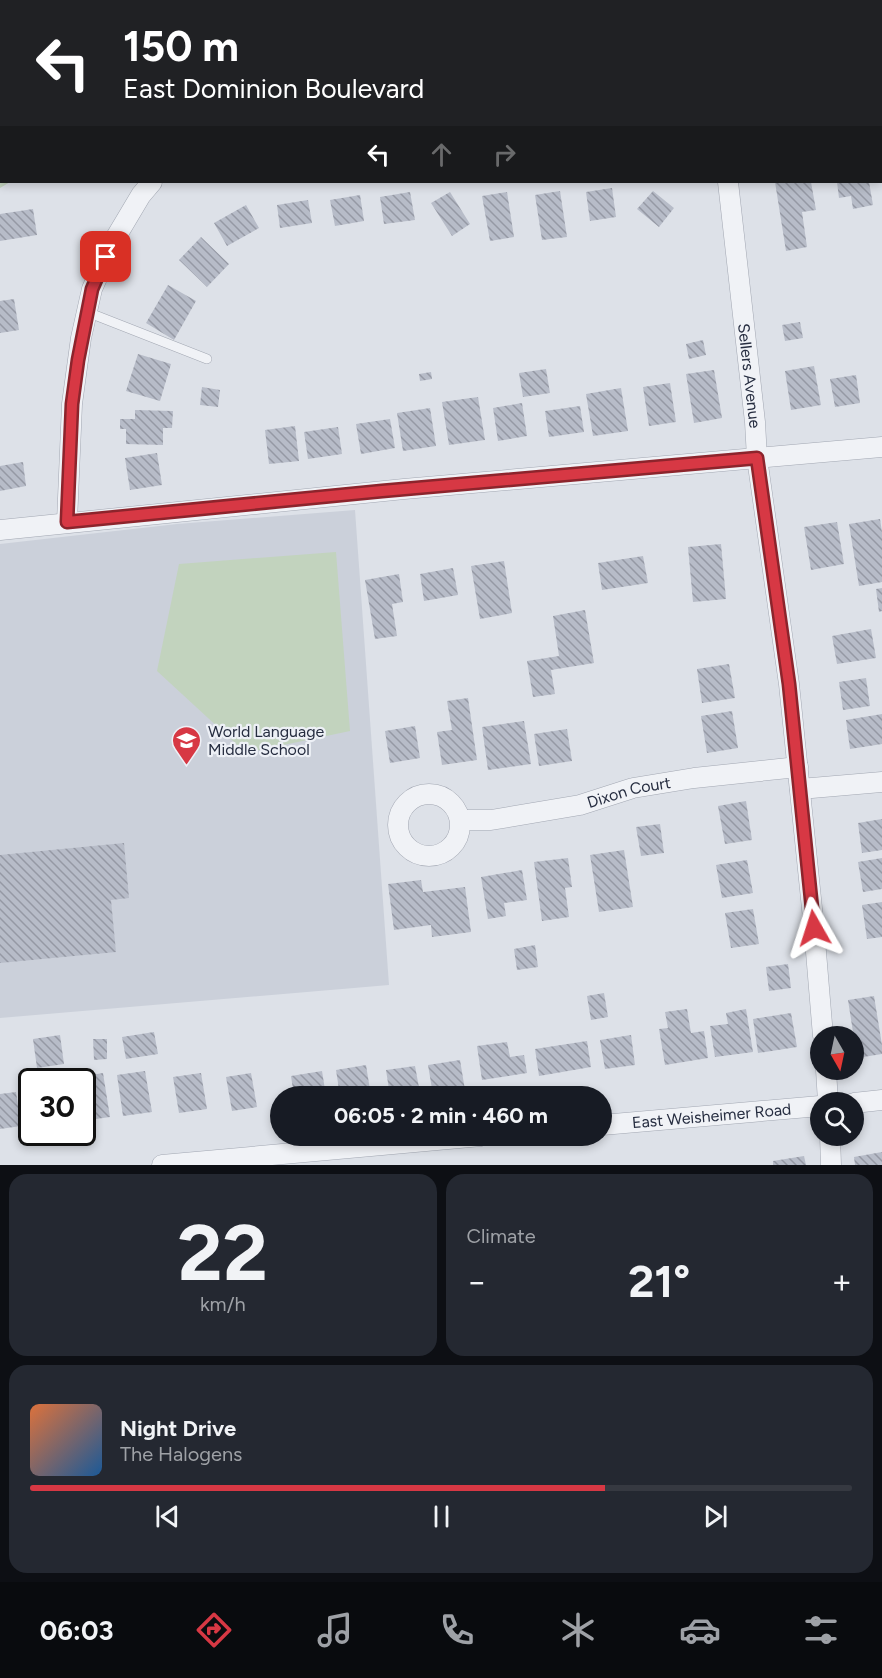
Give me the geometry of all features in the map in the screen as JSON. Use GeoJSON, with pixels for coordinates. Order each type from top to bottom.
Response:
{"type":"FeatureCollection","features":[{"type":"Feature","properties":{"kind":"street"},"geometry":{"type":"LineString","coordinates":[[67,522],[72,404],[81,338],[92,289],[113,242],[141,195],[151,183]]}},
{"type":"Feature","properties":{"kind":"street","name":"Sellers Avenue"},"geometry":{"type":"LineString","coordinates":[[728,183],[757,458],[789,684],[822,1026]]}},
{"type":"Feature","properties":{"kind":"street"},"geometry":{"type":"LineString","coordinates":[[0,530],[382,491],[882,447]]}},
{"type":"Feature","properties":{"kind":"street","name":"Dixon Court"},"geometry":{"type":"LineString","coordinates":[[460,820],[491,820],[580,805],[633,788],[694,778],[798,767]]}},
{"type":"Feature","properties":{"kind":"street"},"geometry":{"type":"LineString","coordinates":[[800,789],[882,782]]}},
{"type":"Feature","properties":{"kind":"street"},"geometry":{"type":"LineString","coordinates":[[864,1102],[882,1100]]}},
{"type":"Feature","properties":{"kind":"street","name":"East Weisheimer Road"},"geometry":{"type":"LineString","coordinates":[[612,1124],[810,1107]]}},
{"type":"Feature","properties":{"kind":"street"},"geometry":{"type":"LineString","coordinates":[[162,1165],[371,1146]]}},
{"type":"Feature","properties":{"kind":"street"},"geometry":{"type":"LineString","coordinates":[[830,1146],[831,1165]]}},
{"type":"Feature","properties":{"kind":"lane"},"geometry":{"type":"LineString","coordinates":[[87,312],[207,359]]}},
{"type":"Feature","properties":{"kind":"shaded area","name":"World Language Middle School"},"geometry":{"type":"Polygon","coordinates":[[[355,510],[389,985],[0,1018],[0,544],[177,524],[355,510]]]}},
{"type":"Feature","properties":{"kind":"green space"},"geometry":{"type":"Polygon","coordinates":[[[336,552],[350,731],[246,753],[157,671],[179,564],[336,552]]]}},
{"type":"Feature","properties":{"kind":"building"},"geometry":{"type":"Polygon","coordinates":[[[775,183],[811,183],[816,210],[802,212],[807,247],[786,251],[775,183]]]}},
{"type":"Feature","properties":{"kind":"building"},"geometry":{"type":"Polygon","coordinates":[[[837,183],[869,183],[873,205],[853,209],[851,196],[839,198],[837,183]]]}},
{"type":"Feature","properties":{"kind":"building"},"geometry":{"type":"Polygon","coordinates":[[[612,188],[616,217],[590,221],[586,192],[612,188]]]}},
{"type":"Feature","properties":{"kind":"building"},"geometry":{"type":"Polygon","coordinates":[[[560,191],[567,237],[542,240],[535,195],[560,191]]]}},
{"type":"Feature","properties":{"kind":"building"},"geometry":{"type":"Polygon","coordinates":[[[653,191],[674,208],[659,227],[637,209],[653,191]]]}},
{"type":"Feature","properties":{"kind":"building"},"geometry":{"type":"Polygon","coordinates":[[[410,192],[415,220],[384,224],[380,197],[410,192]]]}},
{"type":"Feature","properties":{"kind":"building"},"geometry":{"type":"Polygon","coordinates":[[[450,192],[470,224],[452,236],[431,203],[450,192]]]}},
{"type":"Feature","properties":{"kind":"building"},"geometry":{"type":"Polygon","coordinates":[[[507,192],[514,237],[490,241],[482,196],[507,192]]]}},
{"type":"Feature","properties":{"kind":"building"},"geometry":{"type":"Polygon","coordinates":[[[360,195],[364,221],[335,226],[330,200],[360,195]]]}},
{"type":"Feature","properties":{"kind":"building"},"geometry":{"type":"Polygon","coordinates":[[[308,200],[312,223],[280,228],[277,205],[308,200]]]}},
{"type":"Feature","properties":{"kind":"building"},"geometry":{"type":"Polygon","coordinates":[[[246,205],[259,228],[227,246],[214,223],[246,205]]]}},
{"type":"Feature","properties":{"kind":"building"},"geometry":{"type":"Polygon","coordinates":[[[33,209],[37,235],[0,241],[0,214],[33,209]]]}},
{"type":"Feature","properties":{"kind":"building"},"geometry":{"type":"Polygon","coordinates":[[[201,237],[229,264],[207,287],[179,260],[201,237]]]}},
{"type":"Feature","properties":{"kind":"building"},"geometry":{"type":"Polygon","coordinates":[[[168,285],[196,301],[174,340],[146,323],[168,285]]]}},
{"type":"Feature","properties":{"kind":"building"},"geometry":{"type":"Polygon","coordinates":[[[14,299],[19,330],[0,333],[0,301],[14,299]]]}},
{"type":"Feature","properties":{"kind":"building"},"geometry":{"type":"Polygon","coordinates":[[[800,322],[803,338],[785,341],[782,325],[800,322]]]}},
{"type":"Feature","properties":{"kind":"building"},"geometry":{"type":"Polygon","coordinates":[[[703,340],[706,355],[689,359],[686,344],[703,340]]]}},
{"type":"Feature","properties":{"kind":"building"},"geometry":{"type":"Polygon","coordinates":[[[138,354],[171,364],[160,401],[126,391],[138,354]]]}},
{"type":"Feature","properties":{"kind":"building"},"geometry":{"type":"Polygon","coordinates":[[[814,366],[821,405],[791,410],[785,371],[814,366]]]}},
{"type":"Feature","properties":{"kind":"building"},"geometry":{"type":"Polygon","coordinates":[[[546,369],[550,393],[523,397],[519,373],[546,369]]]}},
{"type":"Feature","properties":{"kind":"building"},"geometry":{"type":"Polygon","coordinates":[[[714,370],[722,418],[694,423],[686,374],[714,370]]]}},
{"type":"Feature","properties":{"kind":"building"},"geometry":{"type":"Polygon","coordinates":[[[431,372],[432,379],[420,381],[419,374],[431,372]]]}},
{"type":"Feature","properties":{"kind":"building"},"geometry":{"type":"Polygon","coordinates":[[[856,375],[860,403],[835,407],[830,379],[856,375]]]}},
{"type":"Feature","properties":{"kind":"building"},"geometry":{"type":"Polygon","coordinates":[[[670,383],[676,422],[649,426],[643,387],[670,383]]]}},
{"type":"Feature","properties":{"kind":"building"},"geometry":{"type":"Polygon","coordinates":[[[202,387],[220,390],[218,407],[200,405],[202,387]]]}},
{"type":"Feature","properties":{"kind":"building"},"geometry":{"type":"Polygon","coordinates":[[[621,388],[628,431],[593,436],[586,394],[621,388]]]}},
{"type":"Feature","properties":{"kind":"building"},"geometry":{"type":"Polygon","coordinates":[[[478,397],[485,440],[449,445],[442,402],[478,397]]]}},
{"type":"Feature","properties":{"kind":"building"},"geometry":{"type":"Polygon","coordinates":[[[522,403],[527,436],[498,441],[493,408],[522,403]]]}},
{"type":"Feature","properties":{"kind":"building"},"geometry":{"type":"Polygon","coordinates":[[[580,406],[584,432],[549,437],[545,411],[580,406]]]}},
{"type":"Feature","properties":{"kind":"building"},"geometry":{"type":"Polygon","coordinates":[[[430,408],[436,446],[403,451],[397,413],[430,408]]]}},
{"type":"Feature","properties":{"kind":"building"},"geometry":{"type":"Polygon","coordinates":[[[135,410],[173,411],[172,428],[163,428],[163,445],[126,444],[126,429],[120,429],[120,419],[135,419],[135,410]]]}},
{"type":"Feature","properties":{"kind":"building"},"geometry":{"type":"Polygon","coordinates":[[[390,419],[395,448],[361,454],[356,424],[390,419]]]}},
{"type":"Feature","properties":{"kind":"building"},"geometry":{"type":"Polygon","coordinates":[[[295,426],[299,461],[269,464],[265,430],[295,426]]]}},
{"type":"Feature","properties":{"kind":"building"},"geometry":{"type":"Polygon","coordinates":[[[338,427],[342,454],[308,459],[304,432],[338,427]]]}},
{"type":"Feature","properties":{"kind":"building"},"geometry":{"type":"Polygon","coordinates":[[[157,453],[162,485],[130,490],[125,458],[157,453]]]}},
{"type":"Feature","properties":{"kind":"building"},"geometry":{"type":"Polygon","coordinates":[[[23,462],[26,486],[0,491],[0,466],[23,462]]]}},
{"type":"Feature","properties":{"kind":"building"},"geometry":{"type":"Polygon","coordinates":[[[880,519],[882,582],[859,586],[849,524],[880,519]]]}},
{"type":"Feature","properties":{"kind":"building"},"geometry":{"type":"Polygon","coordinates":[[[837,522],[844,564],[811,570],[804,527],[837,522]]]}},
{"type":"Feature","properties":{"kind":"building"},"geometry":{"type":"Polygon","coordinates":[[[721,544],[726,599],[693,602],[688,547],[721,544]]]}},
{"type":"Feature","properties":{"kind":"building"},"geometry":{"type":"Polygon","coordinates":[[[643,556],[648,583],[602,590],[598,563],[643,556]]]}},
{"type":"Feature","properties":{"kind":"building"},"geometry":{"type":"Polygon","coordinates":[[[504,561],[512,613],[480,619],[471,566],[504,561]]]}},
{"type":"Feature","properties":{"kind":"building"},"geometry":{"type":"Polygon","coordinates":[[[453,568],[458,595],[424,601],[420,574],[453,568]]]}},
{"type":"Feature","properties":{"kind":"building"},"geometry":{"type":"Polygon","coordinates":[[[399,574],[403,602],[392,604],[397,636],[375,639],[365,580],[399,574]]]}},
{"type":"Feature","properties":{"kind":"building"},"geometry":{"type":"Polygon","coordinates":[[[882,588],[882,611],[879,612],[876,589],[882,588]]]}},
{"type":"Feature","properties":{"kind":"building"},"geometry":{"type":"Polygon","coordinates":[[[585,610],[594,663],[551,670],[555,694],[533,697],[527,661],[559,656],[553,616],[585,610]]]}},
{"type":"Feature","properties":{"kind":"building"},"geometry":{"type":"Polygon","coordinates":[[[871,629],[876,658],[837,664],[832,636],[871,629]]]}},
{"type":"Feature","properties":{"kind":"building"},"geometry":{"type":"Polygon","coordinates":[[[729,664],[735,698],[702,703],[697,669],[729,664]]]}},
{"type":"Feature","properties":{"kind":"building"},"geometry":{"type":"Polygon","coordinates":[[[866,678],[870,706],[843,710],[839,682],[866,678]]]}},
{"type":"Feature","properties":{"kind":"building"},"geometry":{"type":"Polygon","coordinates":[[[468,698],[477,760],[442,765],[437,732],[452,730],[447,701],[468,698]]]}},
{"type":"Feature","properties":{"kind":"building"},"geometry":{"type":"Polygon","coordinates":[[[732,711],[738,748],[707,753],[701,716],[732,711]]]}},
{"type":"Feature","properties":{"kind":"building"},"geometry":{"type":"Polygon","coordinates":[[[882,714],[882,744],[850,749],[846,720],[882,714]]]}},
{"type":"Feature","properties":{"kind":"building"},"geometry":{"type":"Polygon","coordinates":[[[524,721],[531,764],[488,770],[482,727],[524,721]]]}},
{"type":"Feature","properties":{"kind":"building"},"geometry":{"type":"Polygon","coordinates":[[[415,726],[420,758],[390,763],[385,731],[415,726]]]}},
{"type":"Feature","properties":{"kind":"building"},"geometry":{"type":"Polygon","coordinates":[[[567,729],[572,761],[539,766],[534,734],[567,729]]]}},
{"type":"Feature","properties":{"kind":"building"},"geometry":{"type":"Polygon","coordinates":[[[746,801],[752,840],[725,844],[718,806],[746,801]]]}},
{"type":"Feature","properties":{"kind":"building"},"geometry":{"type":"Polygon","coordinates":[[[882,819],[882,850],[862,853],[858,823],[882,819]]]}},
{"type":"Feature","properties":{"kind":"building"},"geometry":{"type":"Polygon","coordinates":[[[660,824],[664,853],[641,856],[636,827],[660,824]]]}},
{"type":"Feature","properties":{"kind":"building"},"geometry":{"type":"Polygon","coordinates":[[[124,843],[129,898],[111,900],[116,952],[0,963],[0,855],[124,843]]]}},
{"type":"Feature","properties":{"kind":"building"},"geometry":{"type":"Polygon","coordinates":[[[624,850],[633,907],[599,912],[590,855],[624,850]]]}},
{"type":"Feature","properties":{"kind":"building"},"geometry":{"type":"Polygon","coordinates":[[[568,858],[572,887],[565,888],[569,917],[542,921],[534,862],[568,858]]]}},
{"type":"Feature","properties":{"kind":"building"},"geometry":{"type":"Polygon","coordinates":[[[882,858],[882,889],[863,892],[858,862],[882,858]]]}},
{"type":"Feature","properties":{"kind":"building"},"geometry":{"type":"Polygon","coordinates":[[[747,860],[753,893],[722,898],[716,865],[747,860]]]}},
{"type":"Feature","properties":{"kind":"building"},"geometry":{"type":"Polygon","coordinates":[[[522,870],[527,900],[504,903],[506,916],[488,919],[481,877],[522,870]]]}},
{"type":"Feature","properties":{"kind":"building"},"geometry":{"type":"Polygon","coordinates":[[[421,880],[423,892],[465,887],[471,932],[432,937],[431,925],[394,930],[388,884],[421,880]]]}},
{"type":"Feature","properties":{"kind":"building"},"geometry":{"type":"Polygon","coordinates":[[[882,902],[882,937],[867,939],[862,905],[882,902]]]}},
{"type":"Feature","properties":{"kind":"building"},"geometry":{"type":"Polygon","coordinates":[[[753,909],[759,944],[731,948],[725,913],[753,909]]]}},
{"type":"Feature","properties":{"kind":"building"},"geometry":{"type":"Polygon","coordinates":[[[535,945],[538,967],[517,970],[514,949],[535,945]]]}},
{"type":"Feature","properties":{"kind":"building"},"geometry":{"type":"Polygon","coordinates":[[[788,964],[791,988],[769,991],[766,967],[788,964]]]}},
{"type":"Feature","properties":{"kind":"building"},"geometry":{"type":"Polygon","coordinates":[[[604,993],[608,1017],[591,1020],[587,996],[604,993]]]}},
{"type":"Feature","properties":{"kind":"building"},"geometry":{"type":"Polygon","coordinates":[[[874,996],[882,1054],[864,1057],[864,1026],[852,1026],[848,1000],[874,996]]]}},
{"type":"Feature","properties":{"kind":"building"},"geometry":{"type":"Polygon","coordinates":[[[687,1009],[691,1033],[704,1031],[708,1058],[665,1065],[659,1029],[668,1028],[665,1012],[687,1009]]]}},
{"type":"Feature","properties":{"kind":"building"},"geometry":{"type":"Polygon","coordinates":[[[746,1009],[753,1052],[715,1057],[710,1026],[728,1024],[726,1013],[746,1009]]]}},
{"type":"Feature","properties":{"kind":"building"},"geometry":{"type":"Polygon","coordinates":[[[791,1013],[797,1047],[758,1053],[753,1019],[791,1013]]]}},
{"type":"Feature","properties":{"kind":"building"},"geometry":{"type":"Polygon","coordinates":[[[154,1032],[158,1054],[126,1059],[122,1037],[154,1032]]]}},
{"type":"Feature","properties":{"kind":"building"},"geometry":{"type":"Polygon","coordinates":[[[60,1035],[64,1064],[37,1068],[33,1039],[60,1035]]]}},
{"type":"Feature","properties":{"kind":"building"},"geometry":{"type":"Polygon","coordinates":[[[631,1035],[635,1065],[605,1069],[600,1040],[631,1035]]]}},
{"type":"Feature","properties":{"kind":"building"},"geometry":{"type":"Polygon","coordinates":[[[93,1039],[107,1039],[107,1059],[94,1060],[93,1039]]]}},
{"type":"Feature","properties":{"kind":"building"},"geometry":{"type":"Polygon","coordinates":[[[587,1041],[591,1067],[539,1076],[535,1049],[587,1041]]]}},
{"type":"Feature","properties":{"kind":"building"},"geometry":{"type":"Polygon","coordinates":[[[507,1042],[510,1057],[524,1055],[527,1073],[482,1080],[477,1046],[507,1042]]]}},
{"type":"Feature","properties":{"kind":"building"},"geometry":{"type":"Polygon","coordinates":[[[460,1060],[464,1086],[432,1086],[428,1065],[460,1060]]]}},
{"type":"Feature","properties":{"kind":"building"},"geometry":{"type":"Polygon","coordinates":[[[366,1065],[369,1086],[338,1086],[336,1070],[366,1065]]]}},
{"type":"Feature","properties":{"kind":"building"},"geometry":{"type":"Polygon","coordinates":[[[415,1066],[419,1086],[388,1086],[386,1070],[415,1066]]]}},
{"type":"Feature","properties":{"kind":"building"},"geometry":{"type":"Polygon","coordinates":[[[145,1071],[152,1112],[123,1116],[117,1075],[145,1071]]]}},
{"type":"Feature","properties":{"kind":"building"},"geometry":{"type":"Polygon","coordinates":[[[322,1071],[324,1086],[292,1086],[291,1076],[322,1071]]]}},
{"type":"Feature","properties":{"kind":"building"},"geometry":{"type":"Polygon","coordinates":[[[103,1073],[110,1117],[96,1119],[96,1074],[103,1073]]]}},
{"type":"Feature","properties":{"kind":"building"},"geometry":{"type":"Polygon","coordinates":[[[201,1073],[207,1109],[179,1113],[173,1077],[201,1073]]]}},
{"type":"Feature","properties":{"kind":"building"},"geometry":{"type":"Polygon","coordinates":[[[251,1073],[257,1107],[232,1111],[226,1077],[251,1073]]]}},
{"type":"Feature","properties":{"kind":"building"},"geometry":{"type":"Polygon","coordinates":[[[16,1092],[18,1126],[0,1129],[0,1094],[16,1092]]]}},
{"type":"Feature","properties":{"kind":"building"},"geometry":{"type":"Polygon","coordinates":[[[882,1152],[882,1165],[855,1165],[854,1157],[882,1152]]]}},
{"type":"Feature","properties":{"kind":"building"},"geometry":{"type":"Polygon","coordinates":[[[804,1156],[806,1165],[773,1165],[773,1161],[804,1156]]]}},
{"type":"Feature","properties":{"kind":"place","name":"World Language Middle School"},"geometry":{"type":"Point","coordinates":[187,766]}},
{"type":"Feature","properties":{"kind":"route"},"geometry":{"type":"LineString","coordinates":[[106,257],[92,289],[81,338],[72,404],[67,522],[757,458],[789,684],[814,928]]}}]}
